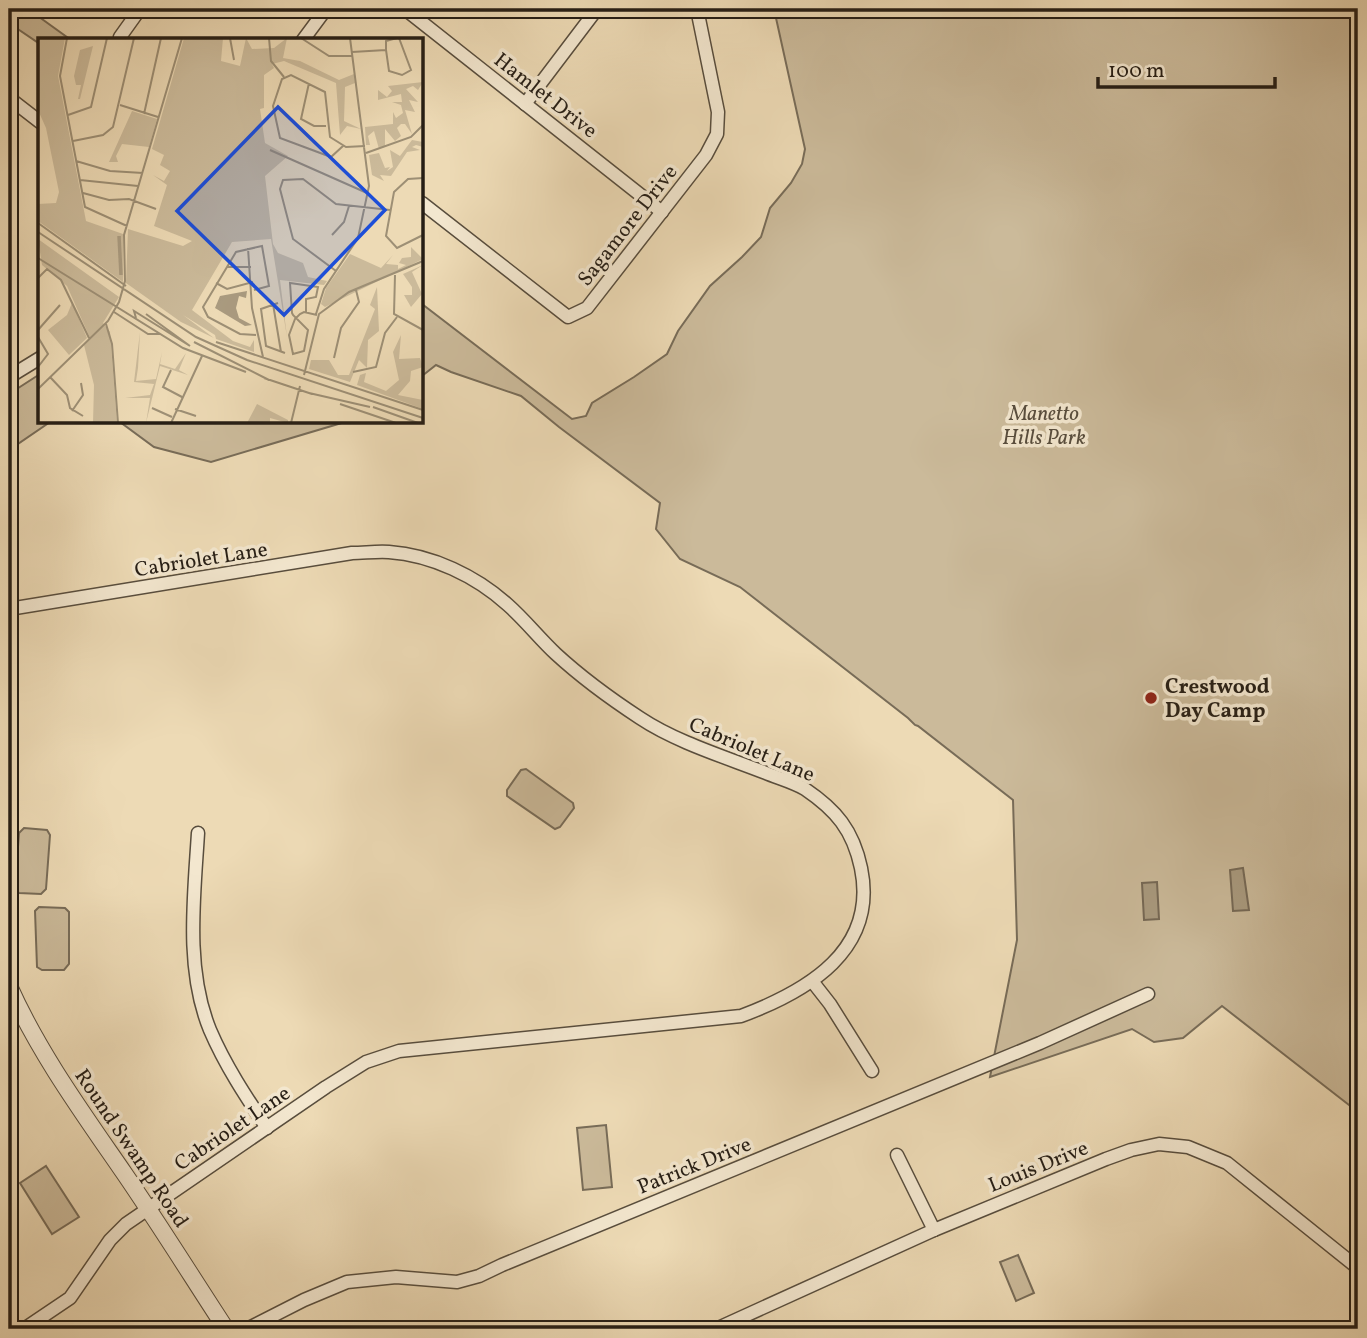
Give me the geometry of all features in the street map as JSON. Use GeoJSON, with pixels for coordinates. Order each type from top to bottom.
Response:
{"type":"FeatureCollection","features":[{"type":"Feature","properties":{"kind":"street"},"geometry":{"type":"LineString","coordinates":[[120,37],[140,9]]}},
{"type":"Feature","properties":{"kind":"street"},"geometry":{"type":"LineString","coordinates":[[304,38],[326,9]]}},
{"type":"Feature","properties":{"kind":"street","name":"Hamlet Drive"},"geometry":{"type":"LineString","coordinates":[[405,9],[423,14],[525,104],[662,212]]}},
{"type":"Feature","properties":{"kind":"street"},"geometry":{"type":"LineString","coordinates":[[525,104],[597,9]]}},
{"type":"Feature","properties":{"kind":"street","name":"Sagamore Drive"},"geometry":{"type":"LineString","coordinates":[[424,205],[568,317],[587,308],[706,155],[717,134],[718,112],[697,9]]}},
{"type":"Feature","properties":{"kind":"street"},"geometry":{"type":"LineString","coordinates":[[9,98],[38,120]]}},
{"type":"Feature","properties":{"kind":"street"},"geometry":{"type":"LineString","coordinates":[[9,377],[38,359]]}},
{"type":"Feature","properties":{"kind":"street","name":"Cabriolet Lane"},"geometry":{"type":"LineString","coordinates":[[9,609],[352,553],[389,552],[422,558],[456,570],[483,584],[509,606],[557,655],[641,719],[671,735],[801,787],[826,804],[846,827],[858,853],[864,884],[863,911],[855,936],[836,961],[812,981],[768,1006],[741,1016],[399,1051],[366,1062],[126,1224],[110,1240],[70,1298],[24,1329]]}},
{"type":"Feature","properties":{"kind":"street"},"geometry":{"type":"LineString","coordinates":[[198,833],[194,924],[195,964],[200,997],[209,1028],[222,1056],[267,1128]]}},
{"type":"Feature","properties":{"kind":"street"},"geometry":{"type":"LineString","coordinates":[[812,981],[830,1004],[872,1072]]}},
{"type":"Feature","properties":{"kind":"street","name":"Round Swamp Road"},"geometry":{"type":"LineString","coordinates":[[9,986],[44,1054],[226,1329]]}},
{"type":"Feature","properties":{"kind":"street","name":"Patrick Drive"},"geometry":{"type":"LineString","coordinates":[[247,1329],[347,1282],[396,1276],[457,1282],[479,1276],[1040,1043],[1147,995]]}},
{"type":"Feature","properties":{"kind":"street","name":"Louis Drive"},"geometry":{"type":"LineString","coordinates":[[716,1329],[934,1230],[1106,1159],[1159,1144],[1188,1147],[1227,1163],[1358,1268]]}},
{"type":"Feature","properties":{"kind":"street"},"geometry":{"type":"LineString","coordinates":[[897,1155],[934,1230]]}},
{"type":"Feature","properties":{"kind":"green space"},"geometry":{"type":"Polygon","coordinates":[[[9,9],[28,9],[68,38],[38,38],[38,43],[9,23],[9,9]]]}},
{"type":"Feature","properties":{"kind":"green space","name":"Manetto Hills Park"},"geometry":{"type":"Polygon","coordinates":[[[774,9],[1358,9],[1358,1112],[1222,1006],[1183,1038],[1154,1042],[1132,1029],[990,1077],[1017,940],[1013,800],[740,587],[680,559],[656,529],[660,503],[521,396],[436,365],[424,374],[424,306],[572,419],[586,416],[592,403],[667,354],[678,331],[710,286],[761,237],[770,208],[791,183],[802,164],[805,149],[774,9]]]}},
{"type":"Feature","properties":{"kind":"green space"},"geometry":{"type":"Polygon","coordinates":[[[38,375],[38,424],[47,424],[9,450],[9,394],[38,375]]]}},
{"type":"Feature","properties":{"kind":"green space"},"geometry":{"type":"Polygon","coordinates":[[[123,424],[338,424],[211,462],[154,447],[123,424]]]}},
{"type":"Feature","properties":{"kind":"green space"},"geometry":{"type":"Polygon","coordinates":[[[526,769],[573,803],[574,808],[560,827],[555,829],[507,796],[507,790],[521,770],[526,769]]]}},
{"type":"Feature","properties":{"kind":"green space"},"geometry":{"type":"Polygon","coordinates":[[[24,828],[47,830],[50,835],[46,889],[41,894],[19,893],[15,888],[19,833],[24,828]]]}},
{"type":"Feature","properties":{"kind":"green space"},"geometry":{"type":"Polygon","coordinates":[[[39,907],[65,908],[69,912],[69,964],[64,970],[42,970],[37,967],[35,911],[39,907]]]}},
{"type":"Feature","properties":{"kind":"green space"},"geometry":{"type":"Polygon","coordinates":[[[606,1125],[612,1187],[583,1190],[577,1128],[606,1125]]]}},
{"type":"Feature","properties":{"kind":"green space"},"geometry":{"type":"Polygon","coordinates":[[[46,1166],[79,1217],[52,1234],[20,1183],[46,1166]]]}},
{"type":"Feature","properties":{"kind":"green space"},"geometry":{"type":"Polygon","coordinates":[[[1018,1255],[1034,1293],[1016,1301],[1000,1262],[1018,1255]]]}},
{"type":"Feature","properties":{"kind":"shaded area"},"geometry":{"type":"Polygon","coordinates":[[[1243,868],[1249,910],[1233,911],[1230,870],[1243,868]]]}},
{"type":"Feature","properties":{"kind":"shaded area"},"geometry":{"type":"Polygon","coordinates":[[[1157,882],[1159,919],[1144,920],[1142,883],[1157,882]]]}},
{"type":"Feature","properties":{"kind":"place","name":"Crestwood Day Camp"},"geometry":{"type":"Point","coordinates":[1151,698]}}]}
